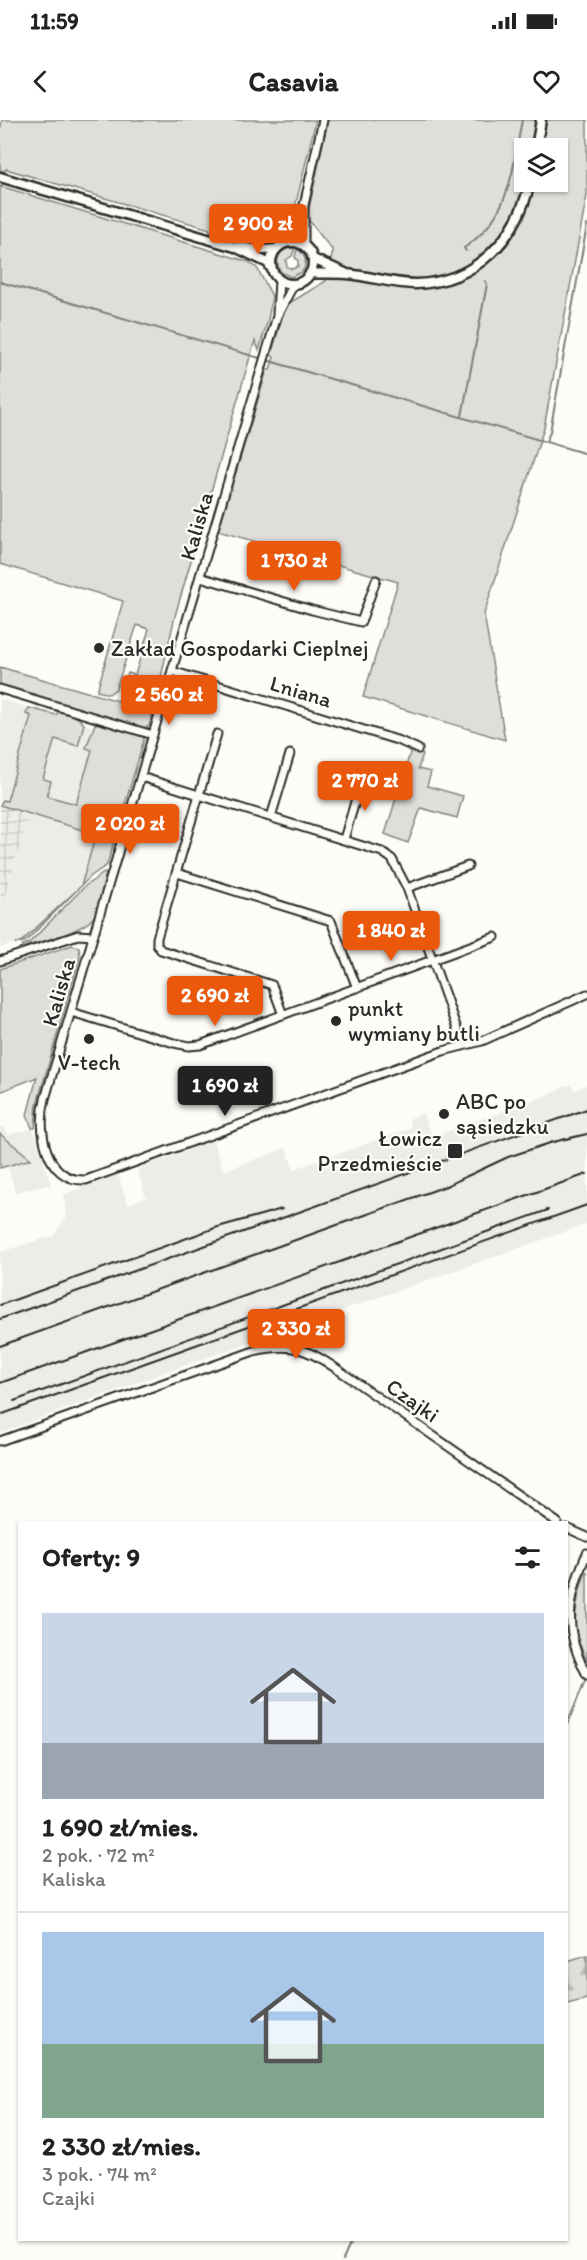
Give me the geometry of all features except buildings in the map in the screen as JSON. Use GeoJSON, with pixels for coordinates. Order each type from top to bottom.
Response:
{"type":"FeatureCollection","features":[{"type":"Feature","properties":{"kind":"street"},"geometry":{"type":"LineString","coordinates":[[0,177],[235,247],[276,249],[288,242],[293,235],[304,205],[323,120]]}},
{"type":"Feature","properties":{"kind":"street"},"geometry":{"type":"LineString","coordinates":[[538,138],[541,120]]}},
{"type":"Feature","properties":{"kind":"street"},"geometry":{"type":"LineString","coordinates":[[310,273],[346,274],[415,284],[445,280],[466,271],[492,253],[509,234],[521,211],[527,192]]}},
{"type":"Feature","properties":{"kind":"street"},"geometry":{"type":"LineString","coordinates":[[304,205],[304,245]]}},
{"type":"Feature","properties":{"kind":"street"},"geometry":{"type":"LineString","coordinates":[[235,247],[268,264],[279,279],[294,284],[305,279],[310,273],[313,259],[310,251],[304,245],[288,242]]}},
{"type":"Feature","properties":{"kind":"street"},"geometry":{"type":"LineString","coordinates":[[271,268],[270,260],[276,249]]}},
{"type":"Feature","properties":{"kind":"street"},"geometry":{"type":"LineString","coordinates":[[313,259],[346,274]]}},
{"type":"Feature","properties":{"kind":"street","name":"Kaliska"},"geometry":{"type":"LineString","coordinates":[[279,279],[277,316],[267,352],[42,1112],[41,1123],[46,1148],[58,1169],[69,1178],[86,1180],[414,1061],[489,1039],[587,994]]}},
{"type":"Feature","properties":{"kind":"street","name":"Kaliska"},"geometry":{"type":"LineString","coordinates":[[277,316],[294,284]]}},
{"type":"Feature","properties":{"kind":"street"},"geometry":{"type":"LineString","coordinates":[[200,577],[312,610],[362,622],[376,580]]}},
{"type":"Feature","properties":{"kind":"street","name":"Lniana"},"geometry":{"type":"LineString","coordinates":[[172,671],[400,741],[418,749]]}},
{"type":"Feature","properties":{"kind":"street"},"geometry":{"type":"LineString","coordinates":[[0,689],[153,735]]}},
{"type":"Feature","properties":{"kind":"street"},"geometry":{"type":"LineString","coordinates":[[218,734],[157,938],[157,945],[161,950],[272,985],[283,1015]]}},
{"type":"Feature","properties":{"kind":"street"},"geometry":{"type":"LineString","coordinates":[[271,817],[290,754]]}},
{"type":"Feature","properties":{"kind":"street"},"geometry":{"type":"LineString","coordinates":[[141,777],[344,839],[389,856],[398,868],[407,888],[463,1046]]}},
{"type":"Feature","properties":{"kind":"street"},"geometry":{"type":"LineString","coordinates":[[344,839],[362,778]]}},
{"type":"Feature","properties":{"kind":"street"},"geometry":{"type":"LineString","coordinates":[[407,888],[468,866]]}},
{"type":"Feature","properties":{"kind":"street"},"geometry":{"type":"LineString","coordinates":[[177,873],[331,921],[357,988]]}},
{"type":"Feature","properties":{"kind":"street"},"geometry":{"type":"LineString","coordinates":[[0,961],[78,935],[93,936]]}},
{"type":"Feature","properties":{"kind":"street"},"geometry":{"type":"LineString","coordinates":[[71,1012],[174,1043],[189,1046],[200,1045],[495,937]]}},
{"type":"Feature","properties":{"kind":"street","name":"Czajki"},"geometry":{"type":"LineString","coordinates":[[0,1441],[254,1351],[275,1346],[296,1347],[316,1355],[340,1371],[556,1521]]}},
{"type":"Feature","properties":{"kind":"street"},"geometry":{"type":"LineString","coordinates":[[568,1528],[587,1537]]}},
{"type":"Feature","properties":{"kind":"street"},"geometry":{"type":"LineString","coordinates":[[587,1553],[575,1587],[569,1621],[576,1653],[587,1675]]}},
{"type":"Feature","properties":{"kind":"shaded area"},"geometry":{"type":"Polygon","coordinates":[[[0,699],[125,736],[81,886],[22,941],[0,948],[0,913],[29,814],[0,805],[0,699]]]}},
{"type":"Feature","properties":{"kind":"shaded area"},"geometry":{"type":"Polygon","coordinates":[[[0,805],[29,814],[0,913],[0,805]]]}},
{"type":"Feature","properties":{"kind":"shaded area"},"geometry":{"type":"Polygon","coordinates":[[[571,1084],[574,1090],[587,1085],[587,1224],[0,1433],[0,1252],[53,1236],[66,1218],[64,1194],[118,1175],[128,1204],[146,1197],[137,1169],[213,1141],[224,1171],[286,1148],[294,1169],[411,1128],[409,1119],[423,1113],[432,1137],[558,1091],[571,1084]]]}},
{"type":"Feature","properties":{"kind":"shaded area"},"geometry":{"type":"Polygon","coordinates":[[[4,1126],[8,1135],[33,1128],[51,1185],[15,1192],[6,1159],[0,1161],[0,1128],[4,1126]]]}},
{"type":"Feature","properties":{"kind":"green space"},"geometry":{"type":"Polygon","coordinates":[[[2,120],[316,120],[291,224],[288,228],[257,243],[210,232],[210,229],[6,169],[5,171],[0,170],[2,120]]]}},
{"type":"Feature","properties":{"kind":"green space"},"geometry":{"type":"Polygon","coordinates":[[[328,120],[587,120],[587,195],[544,428],[484,614],[505,740],[363,697],[398,582],[218,531],[267,370],[270,370],[274,357],[271,355],[286,305],[326,281],[333,251],[307,218],[328,120]]]}},
{"type":"Feature","properties":{"kind":"green space"},"geometry":{"type":"Polygon","coordinates":[[[0,186],[249,262],[257,268],[272,296],[259,350],[255,341],[250,357],[175,616],[153,704],[133,699],[127,693],[128,673],[135,675],[149,629],[137,625],[116,689],[109,694],[97,691],[123,601],[0,564],[0,186]]]}},
{"type":"Feature","properties":{"kind":"green space"},"geometry":{"type":"Polygon","coordinates":[[[290,248],[295,248],[292,256],[286,260],[287,267],[293,269],[298,266],[295,257],[297,249],[304,256],[305,263],[302,272],[291,277],[281,272],[278,264],[280,254],[290,248]]]}},
{"type":"Feature","properties":{"kind":"green space"},"geometry":{"type":"Polygon","coordinates":[[[0,667],[153,711],[149,726],[144,728],[0,685],[0,667]]]}},
{"type":"Feature","properties":{"kind":"green space"},"geometry":{"type":"Polygon","coordinates":[[[29,708],[56,715],[59,711],[75,715],[84,724],[78,746],[55,739],[43,779],[51,781],[47,796],[76,804],[92,750],[86,748],[95,724],[101,723],[143,736],[144,740],[107,865],[81,886],[96,834],[0,805],[3,800],[7,801],[31,716],[26,714],[29,708]]]}},
{"type":"Feature","properties":{"kind":"green space"},"geometry":{"type":"Polygon","coordinates":[[[411,750],[423,754],[418,769],[431,772],[427,786],[463,796],[457,818],[421,808],[408,843],[385,834],[411,750]]]}},
{"type":"Feature","properties":{"kind":"green space"},"geometry":{"type":"Polygon","coordinates":[[[106,873],[98,908],[88,923],[61,936],[24,947],[22,945],[29,943],[85,886],[106,873]]]}},
{"type":"Feature","properties":{"kind":"green space"},"geometry":{"type":"Polygon","coordinates":[[[81,886],[26,941],[15,944],[22,941],[81,886]]]}},
{"type":"Feature","properties":{"kind":"green space"},"geometry":{"type":"Polygon","coordinates":[[[72,945],[79,947],[80,956],[37,1104],[35,1128],[32,1128],[27,1115],[37,1077],[0,1092],[0,969],[72,945]]]}},
{"type":"Feature","properties":{"kind":"green space"},"geometry":{"type":"Polygon","coordinates":[[[0,1134],[31,1159],[0,1168],[0,1134]]]}},
{"type":"Feature","properties":{"kind":"green space"},"geometry":{"type":"Polygon","coordinates":[[[587,1571],[587,1661],[577,1637],[575,1619],[581,1585],[587,1571]]]}},
{"type":"Feature","properties":{"kind":"green space"},"geometry":{"type":"Polygon","coordinates":[[[587,1955],[587,1999],[568,2004],[568,1961],[587,1955]]]}},
{"type":"Feature","properties":{"kind":"waterway"},"geometry":{"type":"LineString","coordinates":[[466,251],[464,248],[491,222],[507,191],[522,120]]}},
{"type":"Feature","properties":{"kind":"waterway"},"geometry":{"type":"LineString","coordinates":[[546,442],[550,432],[587,225]]}},
{"type":"Feature","properties":{"kind":"waterway"},"geometry":{"type":"LineString","coordinates":[[462,416],[487,284],[485,281]]}},
{"type":"Feature","properties":{"kind":"waterway"},"geometry":{"type":"LineString","coordinates":[[0,282],[587,454]]}},
{"type":"Feature","properties":{"kind":"waterway"},"geometry":{"type":"LineString","coordinates":[[568,1723],[586,1678]]}},
{"type":"Feature","properties":{"kind":"waterway"},"geometry":{"type":"LineString","coordinates":[[343,2260],[352,2241]]}},
{"type":"Feature","properties":{"kind":"railway"},"geometry":{"type":"LineString","coordinates":[[0,1319],[587,1109]]}},
{"type":"Feature","properties":{"kind":"railway"},"geometry":{"type":"LineString","coordinates":[[0,1346],[446,1186],[508,1157],[553,1142],[587,1134]]}},
{"type":"Feature","properties":{"kind":"railway"},"geometry":{"type":"LineString","coordinates":[[0,1383],[587,1174]]}},
{"type":"Feature","properties":{"kind":"railway"},"geometry":{"type":"LineString","coordinates":[[0,1415],[587,1205]]}},
{"type":"Feature","properties":{"kind":"railway"},"geometry":{"type":"LineString","coordinates":[[0,1305],[218,1227],[282,1209]]}},
{"type":"Feature","properties":{"kind":"railway"},"geometry":{"type":"LineString","coordinates":[[14,1401],[548,1210]]}},
{"type":"Feature","properties":{"kind":"place","name":"Zakład Gospodarki Cieplnej"},"geometry":{"type":"Point","coordinates":[99,648]}},
{"type":"Feature","properties":{"kind":"place","name":"punkt wymiany butli"},"geometry":{"type":"Point","coordinates":[336,1021]}},
{"type":"Feature","properties":{"kind":"place","name":"V-tech"},"geometry":{"type":"Point","coordinates":[89,1039]}},
{"type":"Feature","properties":{"kind":"place","name":"ABC po sąsiedzku"},"geometry":{"type":"Point","coordinates":[444,1114]}},
{"type":"Feature","properties":{"kind":"place","name":"Łowicz Przedmieście"},"geometry":{"type":"Point","coordinates":[455,1151]}}]}
